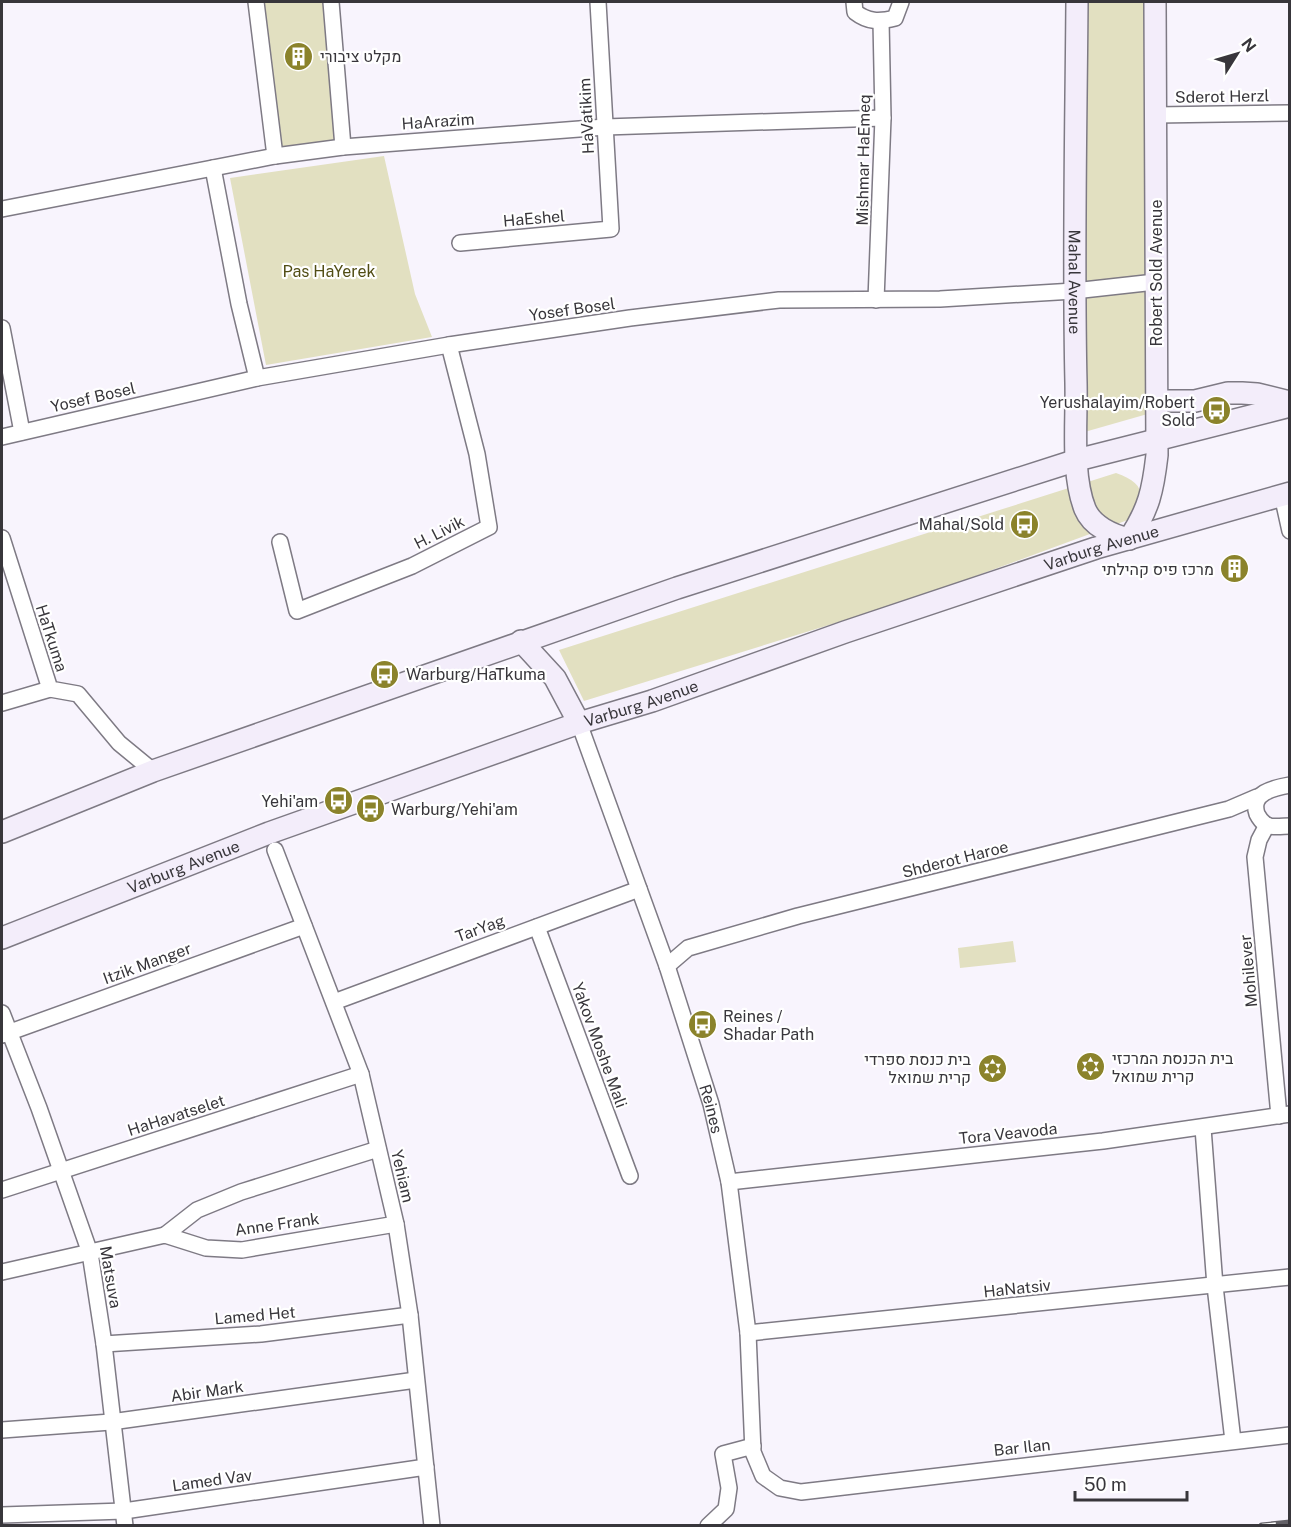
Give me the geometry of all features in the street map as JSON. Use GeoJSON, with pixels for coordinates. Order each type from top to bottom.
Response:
{"type":"FeatureCollection","features":[{"type":"Feature","properties":{"kind":"main road","name":"Mahal Avenue"},"geometry":{"type":"LineString","coordinates":[[1077,2],[1074,291],[1077,478],[1086,511],[1096,523],[1113,535],[1129,539]]}},
{"type":"Feature","properties":{"kind":"main road","name":"Robert Sold Avenue"},"geometry":{"type":"LineString","coordinates":[[1129,539],[1153,491],[1157,455],[1155,2]]}},
{"type":"Feature","properties":{"kind":"main road"},"geometry":{"type":"LineString","coordinates":[[1157,401],[1195,401],[1228,393],[1242,393],[1257,394],[1290,404]]}},
{"type":"Feature","properties":{"kind":"main road"},"geometry":{"type":"LineString","coordinates":[[2,832],[153,771],[676,588],[1077,460],[1157,441],[1290,404]]}},
{"type":"Feature","properties":{"kind":"main road"},"geometry":{"type":"LineString","coordinates":[[1035,474],[1057,455],[1067,439],[1076,416]]}},
{"type":"Feature","properties":{"kind":"main road","name":"Varburg Avenue"},"geometry":{"type":"LineString","coordinates":[[2,938],[269,833],[579,723],[652,701],[845,632],[1129,539],[1286,494]]}},
{"type":"Feature","properties":{"kind":"main road","name":"Reines"},"geometry":{"type":"LineString","coordinates":[[521,641],[555,678],[579,723]]}},
{"type":"Feature","properties":{"kind":"street"},"geometry":{"type":"LineString","coordinates":[[256,2],[275,156]]}},
{"type":"Feature","properties":{"kind":"street"},"geometry":{"type":"LineString","coordinates":[[331,2],[343,147]]}},
{"type":"Feature","properties":{"kind":"street","name":"HaVatikim"},"geometry":{"type":"LineString","coordinates":[[598,2],[610,229]]}},
{"type":"Feature","properties":{"kind":"street"},"geometry":{"type":"LineString","coordinates":[[854,2],[855,12],[865,20],[881,21],[895,18],[902,2]]}},
{"type":"Feature","properties":{"kind":"street","name":"Mishmar HaEmeq"},"geometry":{"type":"LineString","coordinates":[[876,300],[883,118],[881,21]]}},
{"type":"Feature","properties":{"kind":"street","name":"Sderot Herzl"},"geometry":{"type":"LineString","coordinates":[[1156,115],[1290,113]]}},
{"type":"Feature","properties":{"kind":"street","name":"HaArazim"},"geometry":{"type":"LineString","coordinates":[[2,209],[275,156],[343,147],[605,127],[883,118]]}},
{"type":"Feature","properties":{"kind":"street"},"geometry":{"type":"LineString","coordinates":[[213,168],[239,304],[257,378]]}},
{"type":"Feature","properties":{"kind":"street","name":"HaEshel"},"geometry":{"type":"LineString","coordinates":[[460,243],[610,229]]}},
{"type":"Feature","properties":{"kind":"street","name":"Yosef Bosel"},"geometry":{"type":"LineString","coordinates":[[2,437],[257,378],[448,345],[630,318],[779,300],[940,299],[1074,291],[1155,282]]}},
{"type":"Feature","properties":{"kind":"street"},"geometry":{"type":"LineString","coordinates":[[2,328],[22,432]]}},
{"type":"Feature","properties":{"kind":"street","name":"H. Livik"},"geometry":{"type":"LineString","coordinates":[[280,542],[297,611],[412,566],[489,527],[477,454],[448,345]]}},
{"type":"Feature","properties":{"kind":"street"},"geometry":{"type":"LineString","coordinates":[[1286,494],[1290,531]]}},
{"type":"Feature","properties":{"kind":"street","name":"HaTkuma"},"geometry":{"type":"LineString","coordinates":[[2,538],[50,689],[78,694],[119,743],[153,771]]}},
{"type":"Feature","properties":{"kind":"street"},"geometry":{"type":"LineString","coordinates":[[2,704],[50,689]]}},
{"type":"Feature","properties":{"kind":"street","name":"Reines"},"geometry":{"type":"LineString","coordinates":[[579,723],[667,966],[711,1104],[729,1182],[748,1333],[753,1446],[763,1476]]}},
{"type":"Feature","properties":{"kind":"street"},"geometry":{"type":"LineString","coordinates":[[551,733],[576,740],[591,755]]}},
{"type":"Feature","properties":{"kind":"street","name":"Shderot Haroe"},"geometry":{"type":"LineString","coordinates":[[667,966],[688,948],[698,945],[809,914],[1229,809],[1267,791],[1290,785]]}},
{"type":"Feature","properties":{"kind":"street"},"geometry":{"type":"LineString","coordinates":[[1257,797],[1255,807],[1259,818],[1267,825],[1290,826]]}},
{"type":"Feature","properties":{"kind":"street","name":"Mohilever"},"geometry":{"type":"LineString","coordinates":[[1267,825],[1259,840],[1255,857],[1284,1115]]}},
{"type":"Feature","properties":{"kind":"street","name":"Yehiam"},"geometry":{"type":"LineString","coordinates":[[275,850],[362,1074],[396,1224],[410,1315],[432,1526]]}},
{"type":"Feature","properties":{"kind":"street","name":"TarYag"},"geometry":{"type":"LineString","coordinates":[[334,1002],[639,889]]}},
{"type":"Feature","properties":{"kind":"street","name":"Itzik Manger"},"geometry":{"type":"LineString","coordinates":[[5,1033],[304,926]]}},
{"type":"Feature","properties":{"kind":"street","name":"Yakov Moshe Mali"},"geometry":{"type":"LineString","coordinates":[[537,927],[630,1176]]}},
{"type":"Feature","properties":{"kind":"street","name":"Matsuva"},"geometry":{"type":"LineString","coordinates":[[2,1013],[5,1033],[61,1170],[90,1253],[104,1344],[111,1422],[124,1518]]}},
{"type":"Feature","properties":{"kind":"street","name":"HaHavatselet"},"geometry":{"type":"LineString","coordinates":[[2,1190],[362,1074]]}},
{"type":"Feature","properties":{"kind":"street","name":"Tora Veavoda"},"geometry":{"type":"LineString","coordinates":[[729,1182],[1103,1141],[1284,1115]]}},
{"type":"Feature","properties":{"kind":"street"},"geometry":{"type":"LineString","coordinates":[[1203,1128],[1215,1286],[1233,1441]]}},
{"type":"Feature","properties":{"kind":"street","name":"Anne Frank"},"geometry":{"type":"LineString","coordinates":[[2,1272],[165,1235],[197,1210],[232,1195],[378,1149]]}},
{"type":"Feature","properties":{"kind":"street","name":"Anne Frank"},"geometry":{"type":"LineString","coordinates":[[165,1235],[206,1248],[242,1250],[396,1224]]}},
{"type":"Feature","properties":{"kind":"street","name":"HaNatsiv"},"geometry":{"type":"LineString","coordinates":[[748,1333],[1290,1277]]}},
{"type":"Feature","properties":{"kind":"street","name":"Lamed Het"},"geometry":{"type":"LineString","coordinates":[[104,1344],[261,1334],[410,1315]]}},
{"type":"Feature","properties":{"kind":"street","name":"Abir Mark"},"geometry":{"type":"LineString","coordinates":[[2,1430],[111,1422],[416,1380]]}},
{"type":"Feature","properties":{"kind":"street","name":"Bar Ilan"},"geometry":{"type":"LineString","coordinates":[[763,1476],[780,1488],[801,1492],[1290,1435]]}},
{"type":"Feature","properties":{"kind":"street"},"geometry":{"type":"LineString","coordinates":[[708,1526],[726,1509],[729,1488],[723,1454],[753,1446]]}},
{"type":"Feature","properties":{"kind":"street","name":"Lamed Vav"},"geometry":{"type":"LineString","coordinates":[[2,1515],[124,1518],[426,1467]]}},
{"type":"Feature","properties":{"kind":"green space"},"geometry":{"type":"Polygon","coordinates":[[[262,2],[323,2],[336,142],[280,149],[262,2]]]}},
{"type":"Feature","properties":{"kind":"green space"},"geometry":{"type":"Polygon","coordinates":[[[1079,2],[1150,2],[1148,277],[1080,285],[1079,2]]]}},
{"type":"Feature","properties":{"kind":"green space","name":"Pas HaYerek"},"geometry":{"type":"Polygon","coordinates":[[[384,156],[415,294],[432,337],[266,365],[230,178],[384,156]]]}},
{"type":"Feature","properties":{"kind":"green space"},"geometry":{"type":"Polygon","coordinates":[[[1149,290],[1151,413],[1081,433],[1079,296],[1149,290]]]}},
{"type":"Feature","properties":{"kind":"green space"},"geometry":{"type":"Polygon","coordinates":[[[1116,473],[1131,480],[1139,489],[1141,500],[1136,517],[913,599],[584,701],[559,650],[1116,473]]]}},
{"type":"Feature","properties":{"kind":"green space"},"geometry":{"type":"Polygon","coordinates":[[[1013,941],[1016,962],[960,968],[958,948],[1013,941]]]}},
{"type":"Feature","properties":{"kind":"railway"},"geometry":{"type":"LineString","coordinates":[[1262,1526],[1290,1523]]}},
{"type":"Feature","properties":{"kind":"place","name":"מקלט ציבורי"},"geometry":{"type":"Point","coordinates":[299,56]}},
{"type":"Feature","properties":{"kind":"place","name":"Yerushalayim/Robert Sold"},"geometry":{"type":"Point","coordinates":[1216,411]}},
{"type":"Feature","properties":{"kind":"place","name":"Mahal/Sold"},"geometry":{"type":"Point","coordinates":[1025,524]}},
{"type":"Feature","properties":{"kind":"place","name":"מרכז פיס קהילתי"},"geometry":{"type":"Point","coordinates":[1235,569]}},
{"type":"Feature","properties":{"kind":"place","name":"Warburg/HaTkuma"},"geometry":{"type":"Point","coordinates":[385,674]}},
{"type":"Feature","properties":{"kind":"place","name":"Yehi'am"},"geometry":{"type":"Point","coordinates":[339,801]}},
{"type":"Feature","properties":{"kind":"place","name":"Warburg/Yehi'am"},"geometry":{"type":"Point","coordinates":[370,809]}},
{"type":"Feature","properties":{"kind":"place","name":"Reines / Shadar Path"},"geometry":{"type":"Point","coordinates":[702,1025]}},
{"type":"Feature","properties":{"kind":"place","name":"בית הכנסת המרכזי קרית שמואל"},"geometry":{"type":"Point","coordinates":[1091,1067]}},
{"type":"Feature","properties":{"kind":"place","name":"בית כנסת ספרדי קרית שמואל"},"geometry":{"type":"Point","coordinates":[992,1068]}}]}
